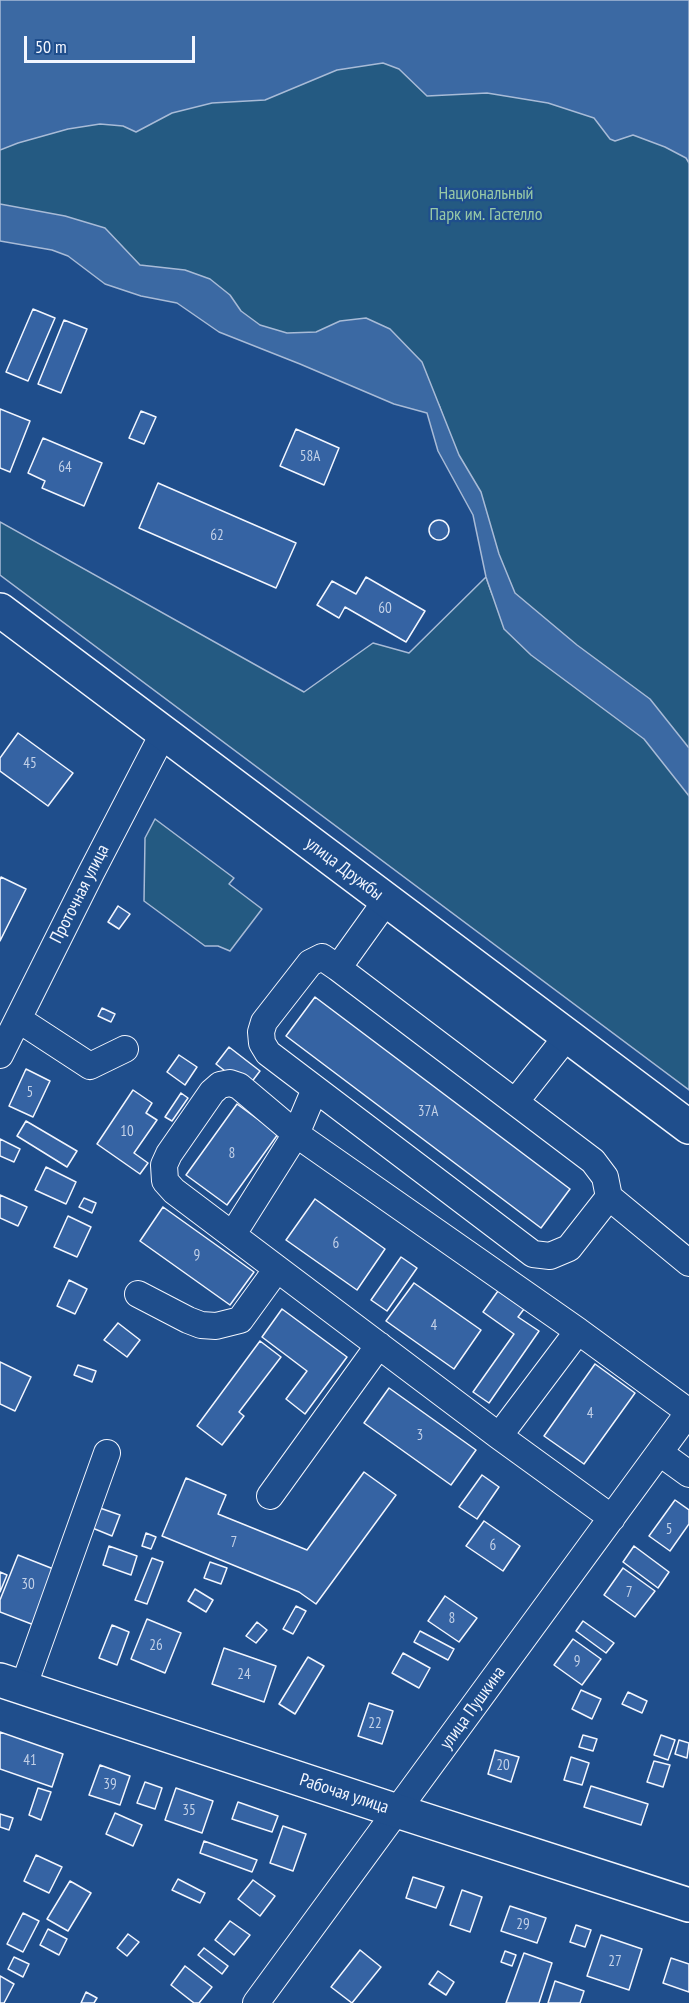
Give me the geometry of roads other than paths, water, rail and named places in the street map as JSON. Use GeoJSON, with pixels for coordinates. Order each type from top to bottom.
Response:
{"type":"FeatureCollection","features":[{"type":"Feature","properties":{"kind":"main road","name":"улица Дружбы"},"geometry":{"type":"LineString","coordinates":[[0,610],[689,1127]]}},
{"type":"Feature","properties":{"kind":"main road","name":"Рабочая улица"},"geometry":{"type":"LineString","coordinates":[[11,1684],[689,1905]]}},
{"type":"Feature","properties":{"kind":"street","name":"Проточная улица"},"geometry":{"type":"LineString","coordinates":[[0,1055],[163,734]]}},
{"type":"Feature","properties":{"kind":"street"},"geometry":{"type":"LineString","coordinates":[[338,968],[386,901]]}},
{"type":"Feature","properties":{"kind":"street"},"geometry":{"type":"LineString","coordinates":[[609,1197],[569,1248],[550,1256],[533,1254],[268,1053],[262,1043],[261,1032],[264,1022],[310,963],[321,957],[593,1161],[605,1177],[609,1197],[689,1263]]}},
{"type":"Feature","properties":{"kind":"street"},"geometry":{"type":"LineString","coordinates":[[18,1019],[90,1066],[125,1049]]}},
{"type":"Feature","properties":{"kind":"street"},"geometry":{"type":"LineString","coordinates":[[516,1101],[568,1035]]}},
{"type":"Feature","properties":{"kind":"street"},"geometry":{"type":"LineString","coordinates":[[612,1518],[499,1436],[174,1191],[165,1180],[164,1165],[169,1154],[212,1092],[220,1085],[230,1083],[239,1086],[296,1134],[578,1331],[689,1412]]}},
{"type":"Feature","properties":{"kind":"street"},"geometry":{"type":"LineString","coordinates":[[233,1234],[296,1134],[315,1089]]}},
{"type":"Feature","properties":{"kind":"street"},"geometry":{"type":"LineString","coordinates":[[138,1294],[188,1320],[216,1326],[240,1320],[277,1269]]}},
{"type":"Feature","properties":{"kind":"street"},"geometry":{"type":"LineString","coordinates":[[499,1436],[578,1331]]}},
{"type":"Feature","properties":{"kind":"street"},"geometry":{"type":"LineString","coordinates":[[270,1496],[379,1345]]}},
{"type":"Feature","properties":{"kind":"street","name":"улица Пушкина"},"geometry":{"type":"LineString","coordinates":[[256,2003],[689,1412]]}},
{"type":"Feature","properties":{"kind":"street"},"geometry":{"type":"LineString","coordinates":[[11,1684],[107,1453]]}},
{"type":"Feature","properties":{"kind":"street"},"geometry":{"type":"LineString","coordinates":[[660,1453],[689,1474]]}},
{"type":"Feature","properties":{"kind":"park label","name":"Национальный Парк им. Гастелло"},"geometry":{"type":"Point","coordinates":[486,204]}}]}
